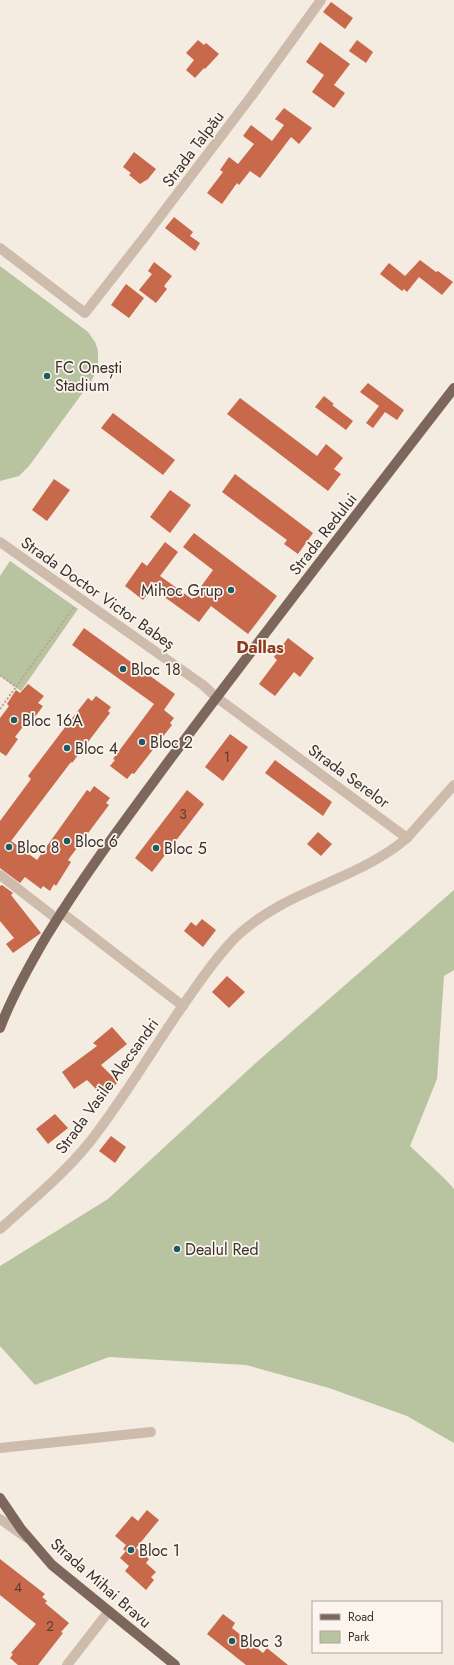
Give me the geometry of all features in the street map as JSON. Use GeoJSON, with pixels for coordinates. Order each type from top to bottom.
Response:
{"type":"FeatureCollection","features":[{"type":"Feature","properties":{"kind":"main road","name":"Strada Redului"},"geometry":{"type":"LineString","coordinates":[[0,1028],[22,979],[59,916],[98,858],[216,697],[454,388]]}},
{"type":"Feature","properties":{"kind":"main road","name":"Strada Mihai Bravu"},"geometry":{"type":"LineString","coordinates":[[0,1498],[32,1541],[60,1572],[175,1665]]}},
{"type":"Feature","properties":{"kind":"street","name":"Strada Talpău"},"geometry":{"type":"LineString","coordinates":[[0,248],[85,313],[254,94],[321,0]]}},
{"type":"Feature","properties":{"kind":"street","name":"Strada Doctor Victor Babeș"},"geometry":{"type":"LineString","coordinates":[[0,542],[203,685],[216,697]]}},
{"type":"Feature","properties":{"kind":"street","name":"Strada Serelor"},"geometry":{"type":"LineString","coordinates":[[216,697],[407,838]]}},
{"type":"Feature","properties":{"kind":"street"},"geometry":{"type":"LineString","coordinates":[[407,838],[454,785]]}},
{"type":"Feature","properties":{"kind":"street","name":"Strada Vasile Alecsandri"},"geometry":{"type":"LineString","coordinates":[[0,1229],[58,1176],[89,1143],[183,1006],[216,960],[235,938],[255,921],[280,904],[379,858],[407,838]]}},
{"type":"Feature","properties":{"kind":"street"},"geometry":{"type":"LineString","coordinates":[[0,875],[183,1006]]}},
{"type":"Feature","properties":{"kind":"street"},"geometry":{"type":"LineString","coordinates":[[0,1448],[151,1432]]}},
{"type":"Feature","properties":{"kind":"street"},"geometry":{"type":"LineString","coordinates":[[0,1519],[32,1541]]}},
{"type":"Feature","properties":{"kind":"street"},"geometry":{"type":"LineString","coordinates":[[67,1665],[109,1611]]}},
{"type":"Feature","properties":{"kind":"path"},"geometry":{"type":"LineString","coordinates":[[0,709],[74,606]]}},
{"type":"Feature","properties":{"kind":"path"},"geometry":{"type":"LineString","coordinates":[[0,675],[16,687]]}},
{"type":"Feature","properties":{"kind":"green space","name":"FC Onești Stadium"},"geometry":{"type":"Polygon","coordinates":[[[0,266],[88,332],[95,342],[98,350],[98,365],[92,380],[29,466],[19,476],[0,481],[0,266]]]}},
{"type":"Feature","properties":{"kind":"green space"},"geometry":{"type":"Polygon","coordinates":[[[10,561],[78,609],[21,691],[0,676],[0,576],[10,561]]]}},
{"type":"Feature","properties":{"kind":"green space"},"geometry":{"type":"Polygon","coordinates":[[[454,890],[454,970],[444,976],[437,1079],[410,1146],[454,1189],[454,1443],[407,1416],[329,1388],[246,1365],[109,1357],[35,1385],[0,1346],[0,1266],[108,1199],[258,1061],[454,890]]]}},
{"type":"Feature","properties":{"kind":"building"},"geometry":{"type":"Polygon","coordinates":[[[331,2],[353,18],[345,29],[323,12],[331,2]]]}},
{"type":"Feature","properties":{"kind":"building"},"geometry":{"type":"Polygon","coordinates":[[[198,40],[204,45],[206,43],[219,54],[195,78],[186,70],[194,60],[186,53],[198,40]]]}},
{"type":"Feature","properties":{"kind":"building"},"geometry":{"type":"Polygon","coordinates":[[[357,40],[373,52],[366,63],[349,51],[357,40]]]}},
{"type":"Feature","properties":{"kind":"building"},"geometry":{"type":"Polygon","coordinates":[[[320,42],[350,64],[334,85],[345,93],[334,108],[312,92],[324,75],[306,62],[320,42]]]}},
{"type":"Feature","properties":{"kind":"building"},"geometry":{"type":"Polygon","coordinates":[[[284,108],[312,128],[299,144],[291,137],[260,178],[250,171],[239,185],[237,183],[222,204],[207,193],[223,172],[220,170],[229,157],[238,164],[254,144],[243,136],[251,125],[272,141],[284,125],[275,119],[284,108]]]}},
{"type":"Feature","properties":{"kind":"building"},"geometry":{"type":"Polygon","coordinates":[[[134,152],[156,169],[148,179],[140,184],[129,175],[131,173],[123,167],[134,152]]]}},
{"type":"Feature","properties":{"kind":"building"},"geometry":{"type":"Polygon","coordinates":[[[174,217],[193,232],[190,236],[200,243],[195,251],[165,228],[174,217]]]}},
{"type":"Feature","properties":{"kind":"building"},"geometry":{"type":"Polygon","coordinates":[[[420,260],[453,282],[442,295],[419,277],[407,292],[404,289],[402,291],[380,274],[389,263],[405,276],[420,260]]]}},
{"type":"Feature","properties":{"kind":"building"},"geometry":{"type":"Polygon","coordinates":[[[154,262],[172,276],[164,286],[167,289],[156,303],[139,290],[152,274],[148,271],[154,262]]]}},
{"type":"Feature","properties":{"kind":"building"},"geometry":{"type":"Polygon","coordinates":[[[126,284],[144,298],[129,318],[111,305],[126,284]]]}},
{"type":"Feature","properties":{"kind":"building"},"geometry":{"type":"Polygon","coordinates":[[[368,383],[404,410],[397,420],[385,412],[373,428],[366,423],[379,406],[360,392],[368,383]]]}},
{"type":"Feature","properties":{"kind":"building"},"geometry":{"type":"Polygon","coordinates":[[[324,396],[334,404],[332,405],[353,421],[346,430],[315,407],[324,396]]]}},
{"type":"Feature","properties":{"kind":"building"},"geometry":{"type":"Polygon","coordinates":[[[240,398],[317,456],[326,444],[343,458],[334,469],[341,474],[328,491],[227,414],[240,398]]]}},
{"type":"Feature","properties":{"kind":"building"},"geometry":{"type":"Polygon","coordinates":[[[113,413],[175,460],[163,475],[101,428],[113,413]]]}},
{"type":"Feature","properties":{"kind":"building"},"geometry":{"type":"Polygon","coordinates":[[[235,474],[313,533],[298,554],[284,544],[287,540],[222,492],[235,474]]]}},
{"type":"Feature","properties":{"kind":"building"},"geometry":{"type":"Polygon","coordinates":[[[54,479],[70,490],[47,521],[32,510],[54,479]]]}},
{"type":"Feature","properties":{"kind":"building"},"geometry":{"type":"Polygon","coordinates":[[[170,490],[191,505],[170,533],[150,517],[170,490]]]}},
{"type":"Feature","properties":{"kind":"building"},"geometry":{"type":"Polygon","coordinates":[[[194,533],[277,596],[248,634],[211,606],[199,622],[152,588],[143,600],[125,586],[142,562],[147,566],[165,542],[178,552],[160,576],[192,599],[213,570],[183,547],[194,533]]]}},
{"type":"Feature","properties":{"kind":"building"},"geometry":{"type":"Polygon","coordinates":[[[84,628],[175,694],[164,710],[174,718],[170,723],[172,725],[134,774],[132,773],[127,779],[110,766],[115,760],[113,759],[154,704],[72,645],[84,628]]]}},
{"type":"Feature","properties":{"kind":"building"},"geometry":{"type":"Polygon","coordinates":[[[288,638],[314,658],[300,677],[294,672],[275,696],[259,684],[277,660],[274,657],[288,638]]]}},
{"type":"Feature","properties":{"kind":"building","name":"Bloc 16A"},"geometry":{"type":"Polygon","coordinates":[[[28,684],[44,696],[38,703],[43,706],[32,721],[29,719],[15,737],[18,739],[6,756],[0,752],[0,718],[9,706],[7,704],[16,690],[20,693],[28,684]]]}},
{"type":"Feature","properties":{"kind":"building"},"geometry":{"type":"Polygon","coordinates":[[[96,696],[111,707],[108,711],[110,713],[11,841],[37,860],[87,790],[90,792],[94,786],[110,798],[106,803],[109,805],[68,860],[71,862],[56,886],[54,884],[50,891],[43,886],[41,889],[25,877],[20,883],[0,868],[0,821],[31,779],[28,776],[66,726],[88,698],[92,701],[96,696]]]}},
{"type":"Feature","properties":{"kind":"building"},"geometry":{"type":"Polygon","coordinates":[[[230,734],[248,747],[223,781],[205,767],[230,734]]]}},
{"type":"Feature","properties":{"kind":"building"},"geometry":{"type":"Polygon","coordinates":[[[275,760],[332,802],[323,816],[265,773],[275,760]]]}},
{"type":"Feature","properties":{"kind":"building"},"geometry":{"type":"Polygon","coordinates":[[[187,790],[204,804],[152,872],[135,858],[187,790]]]}},
{"type":"Feature","properties":{"kind":"building"},"geometry":{"type":"Polygon","coordinates":[[[318,832],[332,844],[321,856],[307,844],[318,832]]]}},
{"type":"Feature","properties":{"kind":"building"},"geometry":{"type":"Polygon","coordinates":[[[2,885],[13,893],[11,895],[41,933],[13,953],[6,944],[14,938],[0,921],[0,886],[2,885]]]}},
{"type":"Feature","properties":{"kind":"building"},"geometry":{"type":"Polygon","coordinates":[[[202,919],[216,930],[203,947],[184,931],[191,922],[196,926],[202,919]]]}},
{"type":"Feature","properties":{"kind":"building"},"geometry":{"type":"Polygon","coordinates":[[[227,976],[245,992],[229,1008],[212,992],[227,976]]]}},
{"type":"Feature","properties":{"kind":"building"},"geometry":{"type":"Polygon","coordinates":[[[112,1027],[127,1044],[101,1065],[118,1082],[104,1097],[87,1080],[74,1089],[62,1072],[97,1046],[93,1043],[112,1027]]]}},
{"type":"Feature","properties":{"kind":"building"},"geometry":{"type":"Polygon","coordinates":[[[55,1114],[68,1128],[48,1144],[36,1129],[55,1114]]]}},
{"type":"Feature","properties":{"kind":"building"},"geometry":{"type":"Polygon","coordinates":[[[111,1136],[126,1147],[115,1163],[99,1151],[111,1136]]]}},
{"type":"Feature","properties":{"kind":"building","name":"Bloc 1"},"geometry":{"type":"Polygon","coordinates":[[[147,1510],[159,1520],[136,1548],[149,1559],[146,1563],[156,1572],[151,1577],[154,1580],[146,1590],[125,1571],[129,1566],[120,1558],[126,1551],[123,1549],[126,1545],[115,1536],[132,1516],[138,1521],[147,1510]]]}},
{"type":"Feature","properties":{"kind":"building"},"geometry":{"type":"Polygon","coordinates":[[[0,1559],[45,1594],[42,1597],[47,1601],[45,1603],[69,1623],[38,1665],[18,1665],[10,1658],[13,1654],[11,1653],[36,1624],[0,1595],[0,1559]]]}},
{"type":"Feature","properties":{"kind":"building","name":"Bloc 3"},"geometry":{"type":"Polygon","coordinates":[[[223,1614],[235,1623],[232,1628],[263,1653],[267,1648],[288,1665],[246,1665],[207,1634],[223,1614]]]}},
{"type":"Feature","properties":{"kind":"place","name":"FC Onești Stadium"},"geometry":{"type":"Point","coordinates":[47,376]}},
{"type":"Feature","properties":{"kind":"place","name":"Mihoc Grup"},"geometry":{"type":"Point","coordinates":[231,590]}},
{"type":"Feature","properties":{"kind":"place","name":"Bloc 18"},"geometry":{"type":"Point","coordinates":[123,669]}},
{"type":"Feature","properties":{"kind":"place","name":"Bloc 16A"},"geometry":{"type":"Point","coordinates":[14,720]}},
{"type":"Feature","properties":{"kind":"place","name":"Bloc 2"},"geometry":{"type":"Point","coordinates":[142,742]}},
{"type":"Feature","properties":{"kind":"place","name":"Bloc 4"},"geometry":{"type":"Point","coordinates":[67,748]}},
{"type":"Feature","properties":{"kind":"place","name":"Bloc 6"},"geometry":{"type":"Point","coordinates":[67,841]}},
{"type":"Feature","properties":{"kind":"place","name":"Bloc 8"},"geometry":{"type":"Point","coordinates":[9,847]}},
{"type":"Feature","properties":{"kind":"place","name":"Bloc 5"},"geometry":{"type":"Point","coordinates":[156,848]}},
{"type":"Feature","properties":{"kind":"place","name":"Dealul Red"},"geometry":{"type":"Point","coordinates":[177,1249]}},
{"type":"Feature","properties":{"kind":"place","name":"Bloc 1"},"geometry":{"type":"Point","coordinates":[131,1550]}},
{"type":"Feature","properties":{"kind":"place","name":"Bloc 3"},"geometry":{"type":"Point","coordinates":[232,1641]}},
{"type":"Feature","properties":{"kind":"district","name":"Dallas"},"geometry":{"type":"Point","coordinates":[260,647]}}]}
